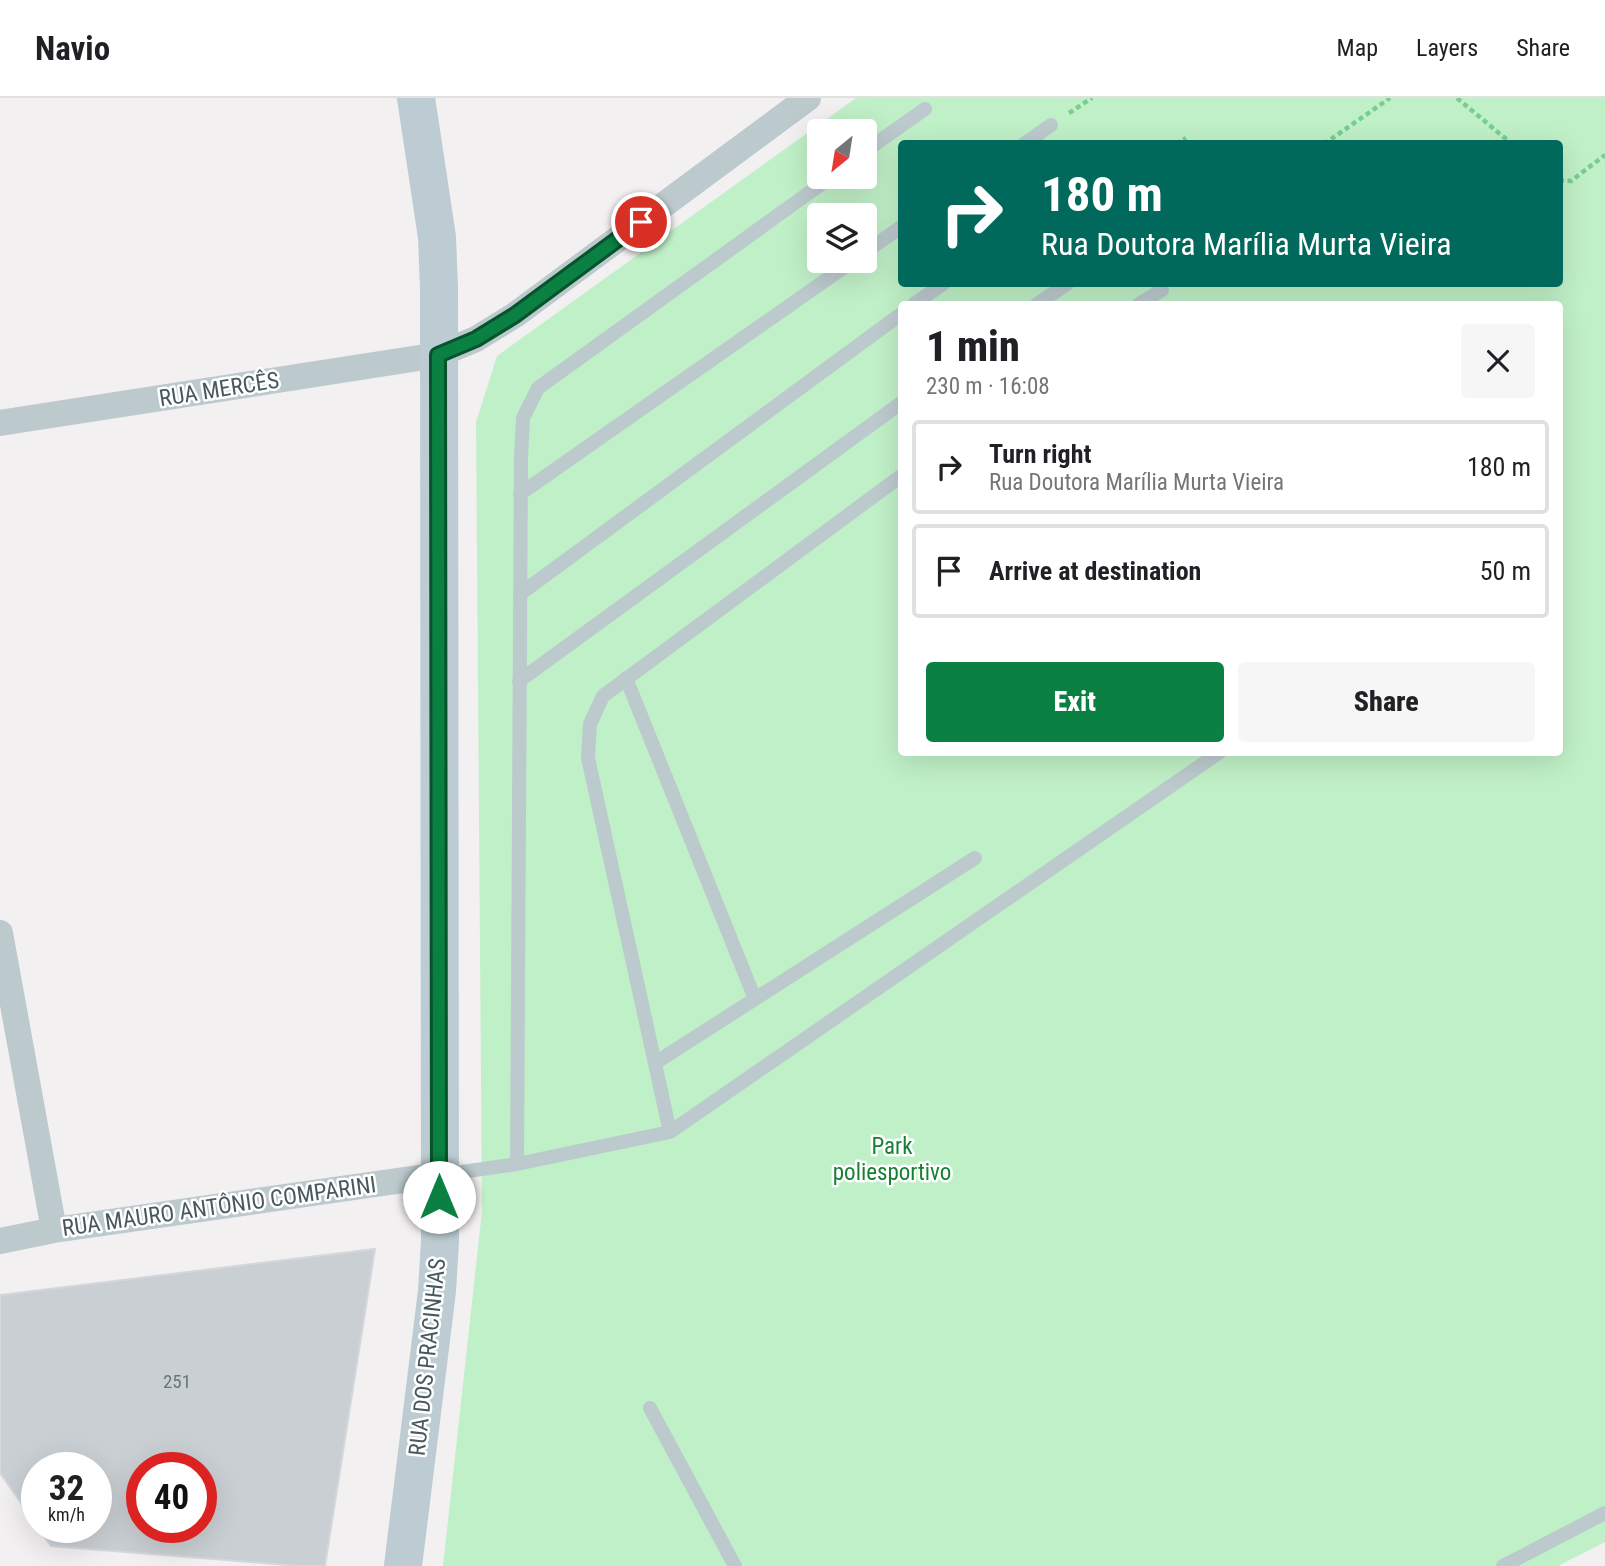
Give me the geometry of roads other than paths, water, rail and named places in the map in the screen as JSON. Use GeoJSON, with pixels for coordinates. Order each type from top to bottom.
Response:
{"type":"FeatureCollection","features":[{"type":"Feature","properties":{"kind":"street","name":"RUA DOS PRACINHAS"},"geometry":{"type":"LineString","coordinates":[[404,1566],[437,1292],[440,1241],[439,288],[437,237],[416,98]]}},
{"type":"Feature","properties":{"kind":"street","name":"RUA MERCÊS"},"geometry":{"type":"LineString","coordinates":[[0,424],[438,355],[476,339],[515,315],[808,98]]}},
{"type":"Feature","properties":{"kind":"street"},"geometry":{"type":"LineString","coordinates":[[0,933],[54,1230]]}},
{"type":"Feature","properties":{"kind":"street","name":"RUA MAURO ANTÔNIO COMPARINI"},"geometry":{"type":"LineString","coordinates":[[0,1241],[54,1230],[439,1175]]}},
{"type":"Feature","properties":{"kind":"lane"},"geometry":{"type":"LineString","coordinates":[[877,143],[925,109]]}},
{"type":"Feature","properties":{"kind":"lane"},"geometry":{"type":"LineString","coordinates":[[1030,140],[1051,125]]}},
{"type":"Feature","properties":{"kind":"lane"},"geometry":{"type":"LineString","coordinates":[[517,1164],[520,494],[523,418],[538,388],[814,189]]}},
{"type":"Feature","properties":{"kind":"lane"},"geometry":{"type":"LineString","coordinates":[[877,244],[898,229]]}},
{"type":"Feature","properties":{"kind":"lane"},"geometry":{"type":"LineString","coordinates":[[520,494],[836,273]]}},
{"type":"Feature","properties":{"kind":"lane"},"geometry":{"type":"LineString","coordinates":[[918,301],[939,287]]}},
{"type":"Feature","properties":{"kind":"lane"},"geometry":{"type":"LineString","coordinates":[[1041,301],[1061,287]]}},
{"type":"Feature","properties":{"kind":"lane"},"geometry":{"type":"LineString","coordinates":[[1144,301],[1162,290]]}},
{"type":"Feature","properties":{"kind":"lane"},"geometry":{"type":"LineString","coordinates":[[520,594],[898,316]]}},
{"type":"Feature","properties":{"kind":"lane"},"geometry":{"type":"LineString","coordinates":[[519,681],[898,405]]}},
{"type":"Feature","properties":{"kind":"lane"},"geometry":{"type":"LineString","coordinates":[[670,1132],[588,758],[590,724],[603,696],[898,478]]}},
{"type":"Feature","properties":{"kind":"lane"},"geometry":{"type":"LineString","coordinates":[[626,678],[755,999]]}},
{"type":"Feature","properties":{"kind":"lane"},"geometry":{"type":"LineString","coordinates":[[439,1175],[517,1164],[670,1132],[1214,756]]}},
{"type":"Feature","properties":{"kind":"lane"},"geometry":{"type":"LineString","coordinates":[[655,1063],[975,858]]}},
{"type":"Feature","properties":{"kind":"lane"},"geometry":{"type":"LineString","coordinates":[[650,1408],[735,1566]]}},
{"type":"Feature","properties":{"kind":"lane"},"geometry":{"type":"LineString","coordinates":[[1503,1566],[1605,1513]]}},
{"type":"Feature","properties":{"kind":"park label","name":"Park poliesportivo"},"geometry":{"type":"Point","coordinates":[892,1159]}}]}
